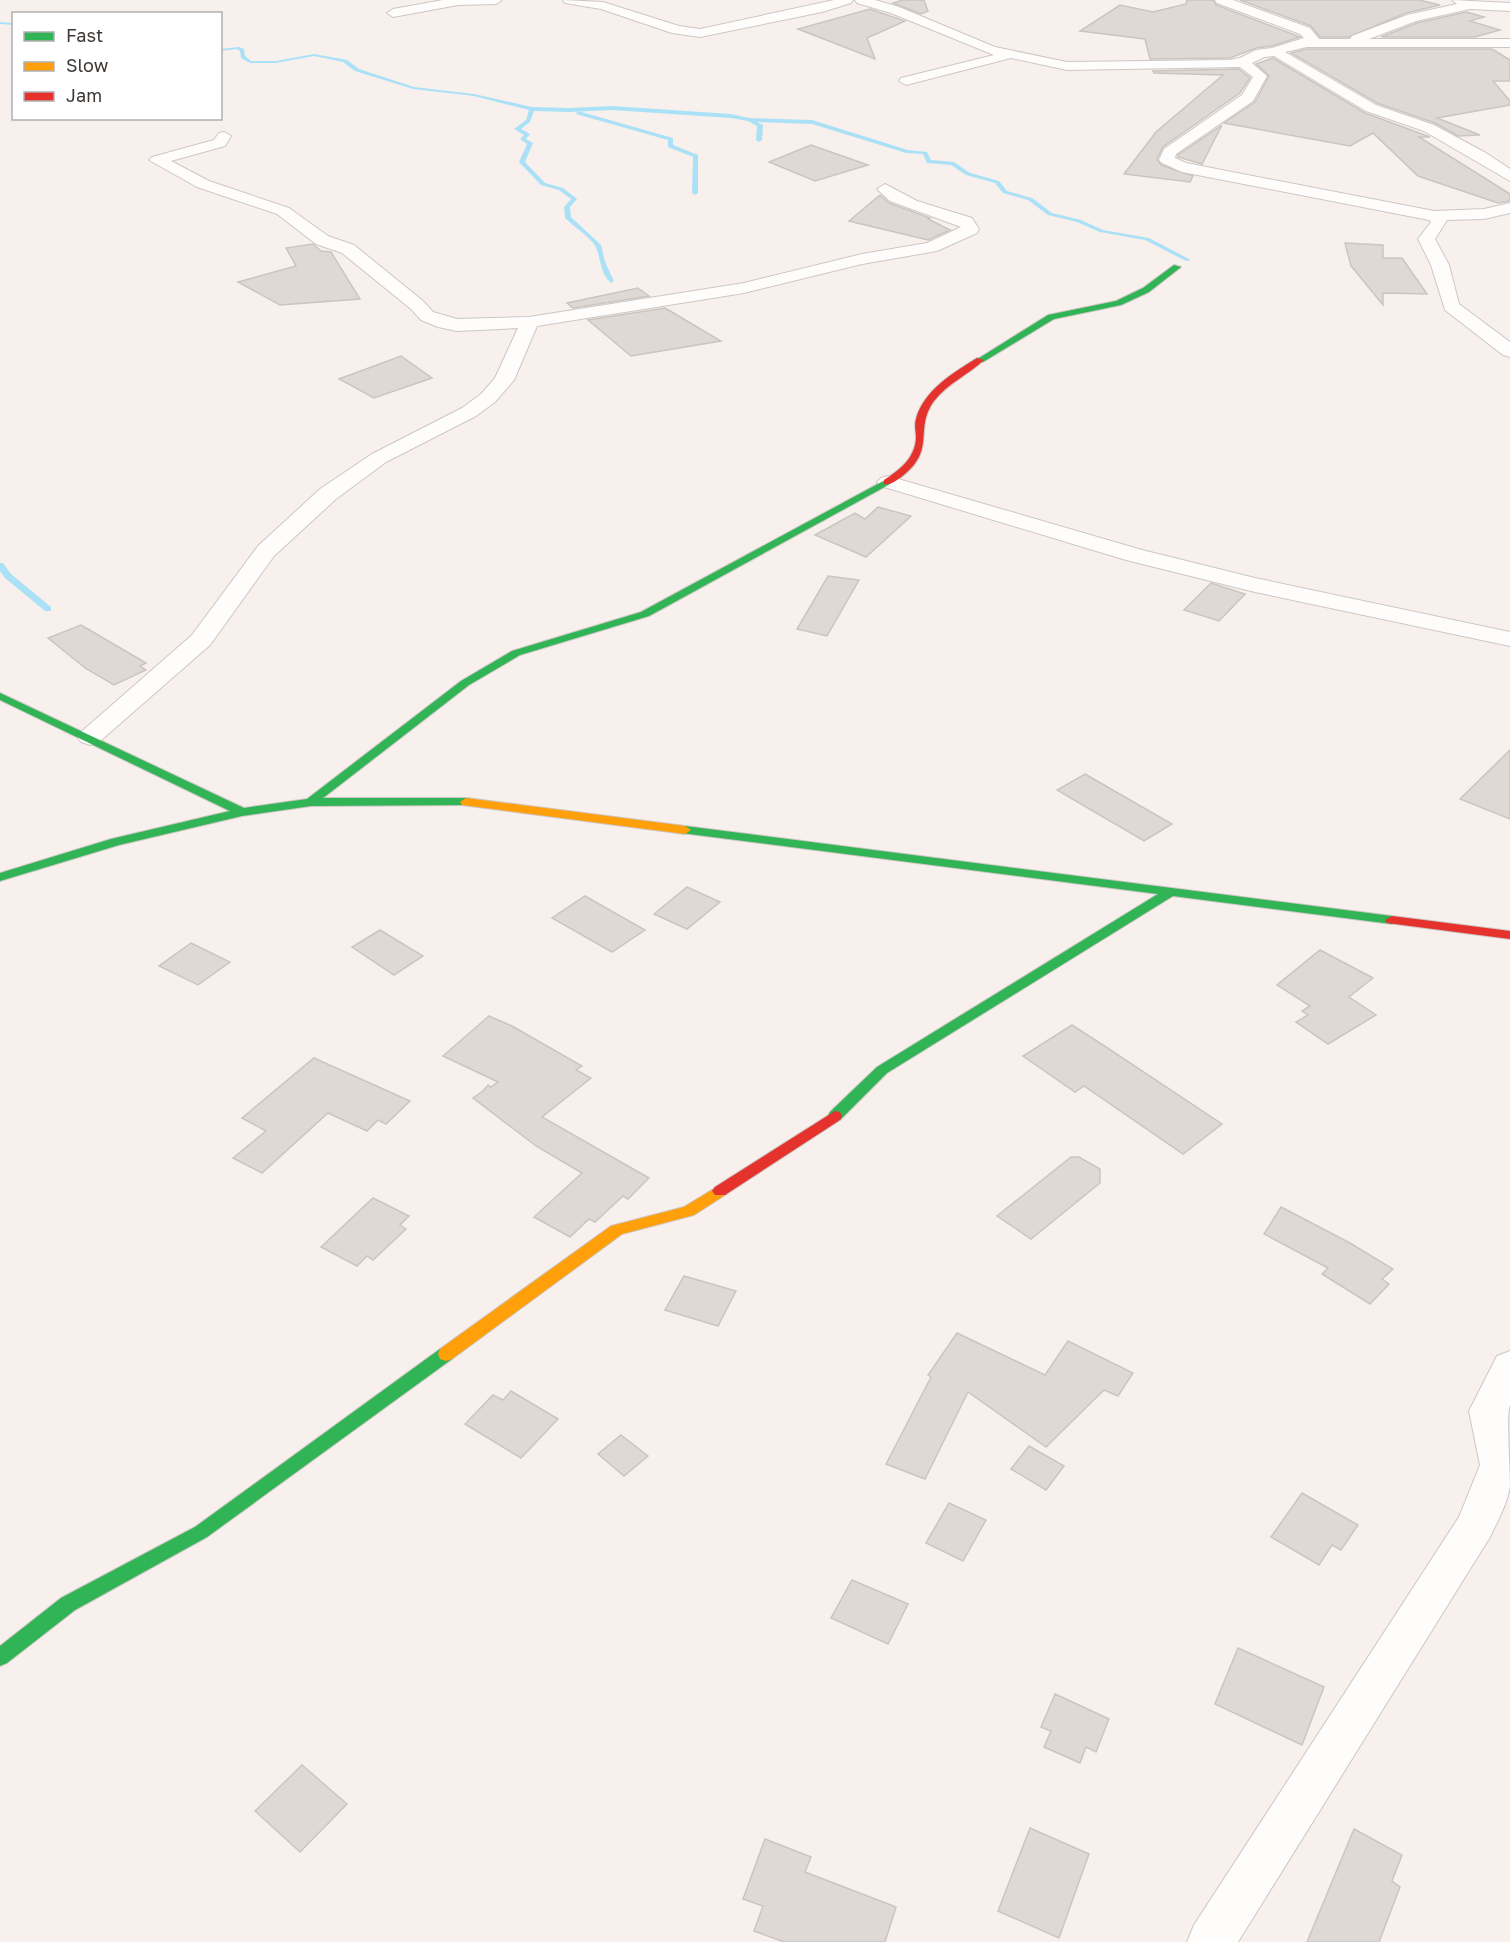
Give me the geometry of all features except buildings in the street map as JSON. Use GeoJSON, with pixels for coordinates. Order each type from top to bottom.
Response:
{"type":"FeatureCollection","features":[{"type":"Feature","properties":{"kind":"street"},"geometry":{"type":"LineString","coordinates":[[393,13],[458,1],[496,0]]}},
{"type":"Feature","properties":{"kind":"street"},"geometry":{"type":"LineString","coordinates":[[569,0],[618,9],[677,30],[700,33],[759,19],[822,8],[847,0]]}},
{"type":"Feature","properties":{"kind":"street"},"geometry":{"type":"LineString","coordinates":[[861,0],[895,10],[982,47],[1008,55],[1084,67],[1243,62],[1253,55],[1276,52],[1279,49],[1307,43],[1346,42],[1500,47]]}},
{"type":"Feature","properties":{"kind":"street"},"geometry":{"type":"LineString","coordinates":[[1221,0],[1305,31],[1312,39],[1307,43]]}},
{"type":"Feature","properties":{"kind":"street"},"geometry":{"type":"LineString","coordinates":[[1346,42],[1364,38],[1380,29],[1412,18],[1464,3],[1510,7]]}},
{"type":"Feature","properties":{"kind":"street"},"geometry":{"type":"LineString","coordinates":[[1276,52],[1362,103],[1429,128],[1481,156],[1510,176]]}},
{"type":"Feature","properties":{"kind":"street"},"geometry":{"type":"LineString","coordinates":[[906,81],[1008,55]]}},
{"type":"Feature","properties":{"kind":"street"},"geometry":{"type":"LineString","coordinates":[[1243,62],[1260,76],[1248,98],[1169,152],[1167,160],[1182,167],[1434,216],[1484,214],[1510,208]]}},
{"type":"Feature","properties":{"kind":"street"},"geometry":{"type":"LineString","coordinates":[[224,136],[220,143],[157,160],[202,184],[283,211],[322,240],[348,249],[434,321],[457,325],[529,322],[744,288],[862,259],[931,247],[971,229],[971,225],[966,222],[896,198],[885,189]]}},
{"type":"Feature","properties":{"kind":"street"},"geometry":{"type":"LineString","coordinates":[[1434,216],[1439,219],[1439,222],[1426,239],[1440,265],[1451,306],[1510,351]]}},
{"type":"Feature","properties":{"kind":"street"},"geometry":{"type":"LineString","coordinates":[[311,802],[465,682],[516,653],[645,614],[888,482],[910,467],[920,443],[920,419],[935,393],[963,370],[1051,317],[1118,303],[1146,290],[1177,267]]}},
{"type":"Feature","properties":{"kind":"street"},"geometry":{"type":"LineString","coordinates":[[90,737],[201,640],[266,551],[328,494],[379,459],[469,412],[488,398],[504,380],[522,343],[529,322]]}},
{"type":"Feature","properties":{"kind":"street"},"geometry":{"type":"LineString","coordinates":[[888,482],[1134,555],[1255,585],[1510,639]]}},
{"type":"Feature","properties":{"kind":"street"},"geometry":{"type":"LineString","coordinates":[[0,696],[90,737],[242,812]]}},
{"type":"Feature","properties":{"kind":"street"},"geometry":{"type":"LineString","coordinates":[[0,877],[115,842],[242,812],[311,802],[457,801],[1510,935]]}},
{"type":"Feature","properties":{"kind":"street"},"geometry":{"type":"LineString","coordinates":[[0,1657],[68,1604],[201,1532],[617,1230],[689,1210],[834,1117],[882,1070],[1172,892]]}},
{"type":"Feature","properties":{"kind":"street"},"geometry":{"type":"LineString","coordinates":[[1211,1942],[1476,1525],[1499,1465],[1488,1412],[1510,1366]]}},
{"type":"Feature","properties":{"kind":"waterway"},"geometry":{"type":"LineString","coordinates":[[0,23],[12,24]]}},
{"type":"Feature","properties":{"kind":"waterway"},"geometry":{"type":"LineString","coordinates":[[222,50],[237,48],[242,50],[243,57],[250,62],[276,62],[314,55],[345,61],[357,70],[413,88],[474,95],[532,109]]}},
{"type":"Feature","properties":{"kind":"waterway"},"geometry":{"type":"LineString","coordinates":[[532,109],[612,108],[731,116],[749,120],[812,122],[908,152],[925,153],[929,162],[952,163],[968,174],[997,182],[1005,192],[1030,199],[1050,214],[1079,221],[1102,231],[1147,239],[1188,260]]}},
{"type":"Feature","properties":{"kind":"waterway"},"geometry":{"type":"LineString","coordinates":[[532,109],[528,121],[517,129],[528,135],[523,139],[530,143],[522,162],[543,184],[561,189],[574,199],[567,207],[568,218],[598,245],[602,262],[611,281]]}},
{"type":"Feature","properties":{"kind":"waterway"},"geometry":{"type":"LineString","coordinates":[[578,113],[671,139],[670,146],[696,156],[695,193]]}},
{"type":"Feature","properties":{"kind":"waterway"},"geometry":{"type":"LineString","coordinates":[[750,121],[760,125],[759,140]]}},
{"type":"Feature","properties":{"kind":"waterway"},"geometry":{"type":"LineString","coordinates":[[0,565],[8,576],[48,609]]}},
{"type":"Feature","properties":{"kind":"traffic: fast"},"geometry":{"type":"LineString","coordinates":[[980,360],[1051,317],[1118,303],[1146,290],[1177,267]]}},
{"type":"Feature","properties":{"kind":"traffic: fast"},"geometry":{"type":"LineString","coordinates":[[311,802],[465,683],[516,653],[645,614],[887,482]]}},
{"type":"Feature","properties":{"kind":"traffic: fast"},"geometry":{"type":"LineString","coordinates":[[0,696],[242,812]]}},
{"type":"Feature","properties":{"kind":"traffic: fast"},"geometry":{"type":"LineString","coordinates":[[0,877],[115,842],[242,812],[311,802],[466,802]]}},
{"type":"Feature","properties":{"kind":"traffic: fast"},"geometry":{"type":"LineString","coordinates":[[685,830],[1392,920]]}},
{"type":"Feature","properties":{"kind":"traffic: fast"},"geometry":{"type":"LineString","coordinates":[[835,1116],[882,1070],[1171,892]]}},
{"type":"Feature","properties":{"kind":"traffic: fast"},"geometry":{"type":"LineString","coordinates":[[0,1657],[68,1604],[201,1532],[446,1354]]}},
{"type":"Feature","properties":{"kind":"traffic: slow"},"geometry":{"type":"LineString","coordinates":[[466,802],[685,830]]}},
{"type":"Feature","properties":{"kind":"traffic: slow"},"geometry":{"type":"LineString","coordinates":[[446,1354],[617,1230],[689,1211],[720,1191]]}},
{"type":"Feature","properties":{"kind":"traffic: jam"},"geometry":{"type":"LineString","coordinates":[[887,482],[904,470],[913,460],[919,447],[920,420],[931,399],[953,377],[980,360]]}},
{"type":"Feature","properties":{"kind":"traffic: jam"},"geometry":{"type":"LineString","coordinates":[[1392,920],[1510,935]]}},
{"type":"Feature","properties":{"kind":"traffic: jam"},"geometry":{"type":"LineString","coordinates":[[720,1191],[835,1116]]}}]}
